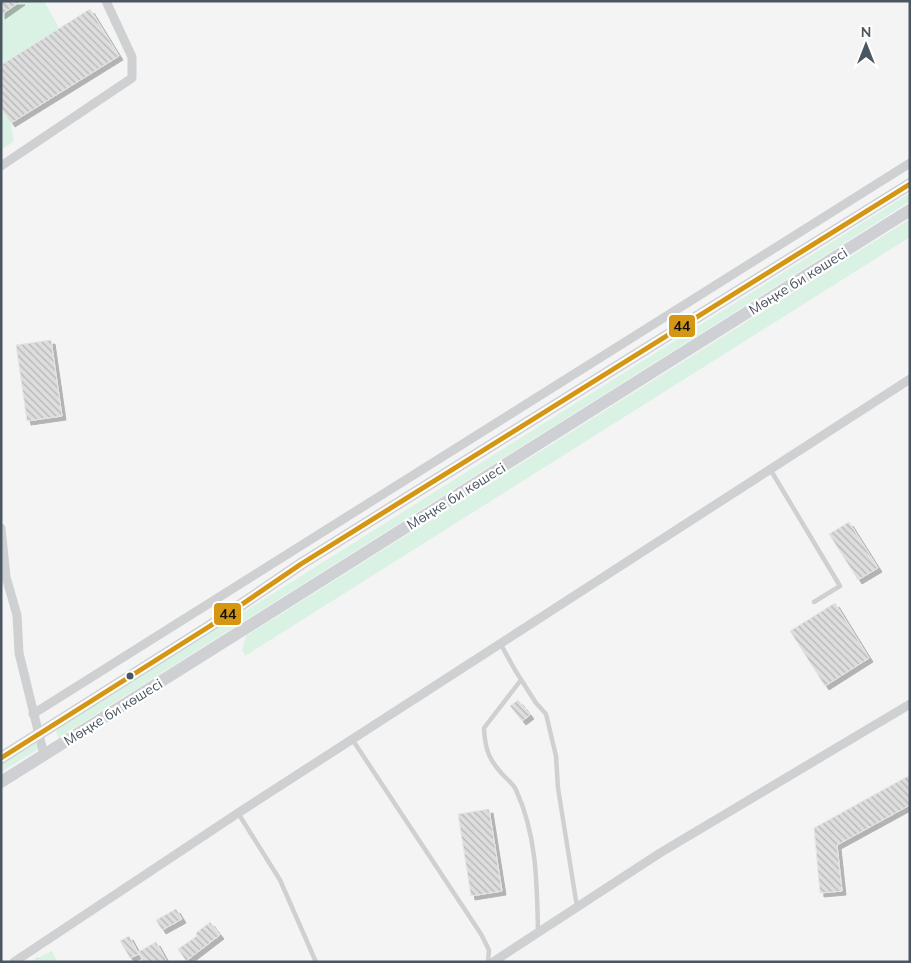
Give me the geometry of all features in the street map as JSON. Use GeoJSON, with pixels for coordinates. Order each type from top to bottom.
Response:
{"type":"FeatureCollection","features":[{"type":"Feature","properties":{"kind":"main road","name":"Мөңке би көшесі"},"geometry":{"type":"LineString","coordinates":[[3,756],[210,626],[301,564],[910,184]]}},
{"type":"Feature","properties":{"kind":"main road","name":"Мөңке би көшесі"},"geometry":{"type":"LineString","coordinates":[[1,782],[910,210]]}},
{"type":"Feature","properties":{"kind":"street"},"geometry":{"type":"LineString","coordinates":[[1,166],[132,78],[132,57],[106,1]]}},
{"type":"Feature","properties":{"kind":"street"},"geometry":{"type":"LineString","coordinates":[[33,714],[910,163]]}},
{"type":"Feature","properties":{"kind":"street"},"geometry":{"type":"LineString","coordinates":[[14,962],[238,813],[910,379]]}},
{"type":"Feature","properties":{"kind":"street"},"geometry":{"type":"LineString","coordinates":[[1,528],[6,577],[17,615],[19,654],[44,755]]}},
{"type":"Feature","properties":{"kind":"street"},"geometry":{"type":"LineString","coordinates":[[493,962],[660,852],[910,704]]}},
{"type":"Feature","properties":{"kind":"lane"},"geometry":{"type":"LineString","coordinates":[[770,469],[840,586],[814,602]]}},
{"type":"Feature","properties":{"kind":"lane"},"geometry":{"type":"LineString","coordinates":[[500,643],[521,680],[546,714],[556,756],[558,788],[577,907]]}},
{"type":"Feature","properties":{"kind":"lane"},"geometry":{"type":"LineString","coordinates":[[521,680],[484,728],[485,748],[494,765],[516,788],[531,836],[537,874],[538,933]]}},
{"type":"Feature","properties":{"kind":"lane"},"geometry":{"type":"LineString","coordinates":[[352,739],[481,934],[489,950],[488,962]]}},
{"type":"Feature","properties":{"kind":"lane"},"geometry":{"type":"LineString","coordinates":[[238,813],[280,880],[316,962]]}},
{"type":"Feature","properties":{"kind":"green space"},"geometry":{"type":"Polygon","coordinates":[[[21,1],[44,1],[59,28],[1,65],[1,15],[21,1]]]}},
{"type":"Feature","properties":{"kind":"green space"},"geometry":{"type":"Polygon","coordinates":[[[1,108],[11,123],[14,141],[1,150],[1,108]]]}},
{"type":"Feature","properties":{"kind":"green space"},"geometry":{"type":"Polygon","coordinates":[[[910,193],[910,201],[862,232],[58,738],[56,730],[910,193]]]}},
{"type":"Feature","properties":{"kind":"green space"},"geometry":{"type":"Polygon","coordinates":[[[910,219],[910,237],[245,656],[242,650],[246,636],[910,219]]]}},
{"type":"Feature","properties":{"kind":"green space"},"geometry":{"type":"Polygon","coordinates":[[[40,741],[42,747],[1,772],[1,764],[40,741]]]}},
{"type":"Feature","properties":{"kind":"green space"},"geometry":{"type":"Polygon","coordinates":[[[52,951],[57,962],[29,962],[52,951]]]}},
{"type":"Feature","properties":{"kind":"building"},"geometry":{"type":"Polygon","coordinates":[[[1,1],[21,1],[1,15],[1,1]]]}},
{"type":"Feature","properties":{"kind":"building"},"geometry":{"type":"Polygon","coordinates":[[[90,9],[119,56],[11,123],[1,108],[1,65],[90,9]]]}},
{"type":"Feature","properties":{"kind":"building"},"geometry":{"type":"Polygon","coordinates":[[[51,340],[62,416],[27,421],[16,345],[51,340]]]}},
{"type":"Feature","properties":{"kind":"building"},"geometry":{"type":"Polygon","coordinates":[[[849,522],[878,568],[858,580],[829,534],[849,522]]]}},
{"type":"Feature","properties":{"kind":"building"},"geometry":{"type":"Polygon","coordinates":[[[835,603],[869,658],[825,686],[790,631],[835,603]]]}},
{"type":"Feature","properties":{"kind":"building"},"geometry":{"type":"Polygon","coordinates":[[[518,700],[530,715],[522,721],[510,706],[518,700]]]}},
{"type":"Feature","properties":{"kind":"building"},"geometry":{"type":"Polygon","coordinates":[[[910,775],[910,805],[837,845],[842,891],[820,893],[814,828],[910,775]]]}},
{"type":"Feature","properties":{"kind":"building"},"geometry":{"type":"Polygon","coordinates":[[[489,809],[502,891],[471,896],[458,814],[489,809]]]}},
{"type":"Feature","properties":{"kind":"building"},"geometry":{"type":"Polygon","coordinates":[[[176,909],[182,919],[162,930],[156,920],[176,909]]]}},
{"type":"Feature","properties":{"kind":"building"},"geometry":{"type":"Polygon","coordinates":[[[210,922],[220,935],[186,961],[178,949],[197,936],[196,933],[210,922]]]}},
{"type":"Feature","properties":{"kind":"building"},"geometry":{"type":"Polygon","coordinates":[[[129,936],[139,954],[130,958],[120,941],[129,936]]]}},
{"type":"Feature","properties":{"kind":"building"},"geometry":{"type":"Polygon","coordinates":[[[156,942],[167,962],[144,962],[138,952],[156,942]]]}},
{"type":"Feature","properties":{"kind":"transit line","name":"44"},"geometry":{"type":"LineString","coordinates":[[1,758],[210,626],[301,564],[910,184]]}}]}
